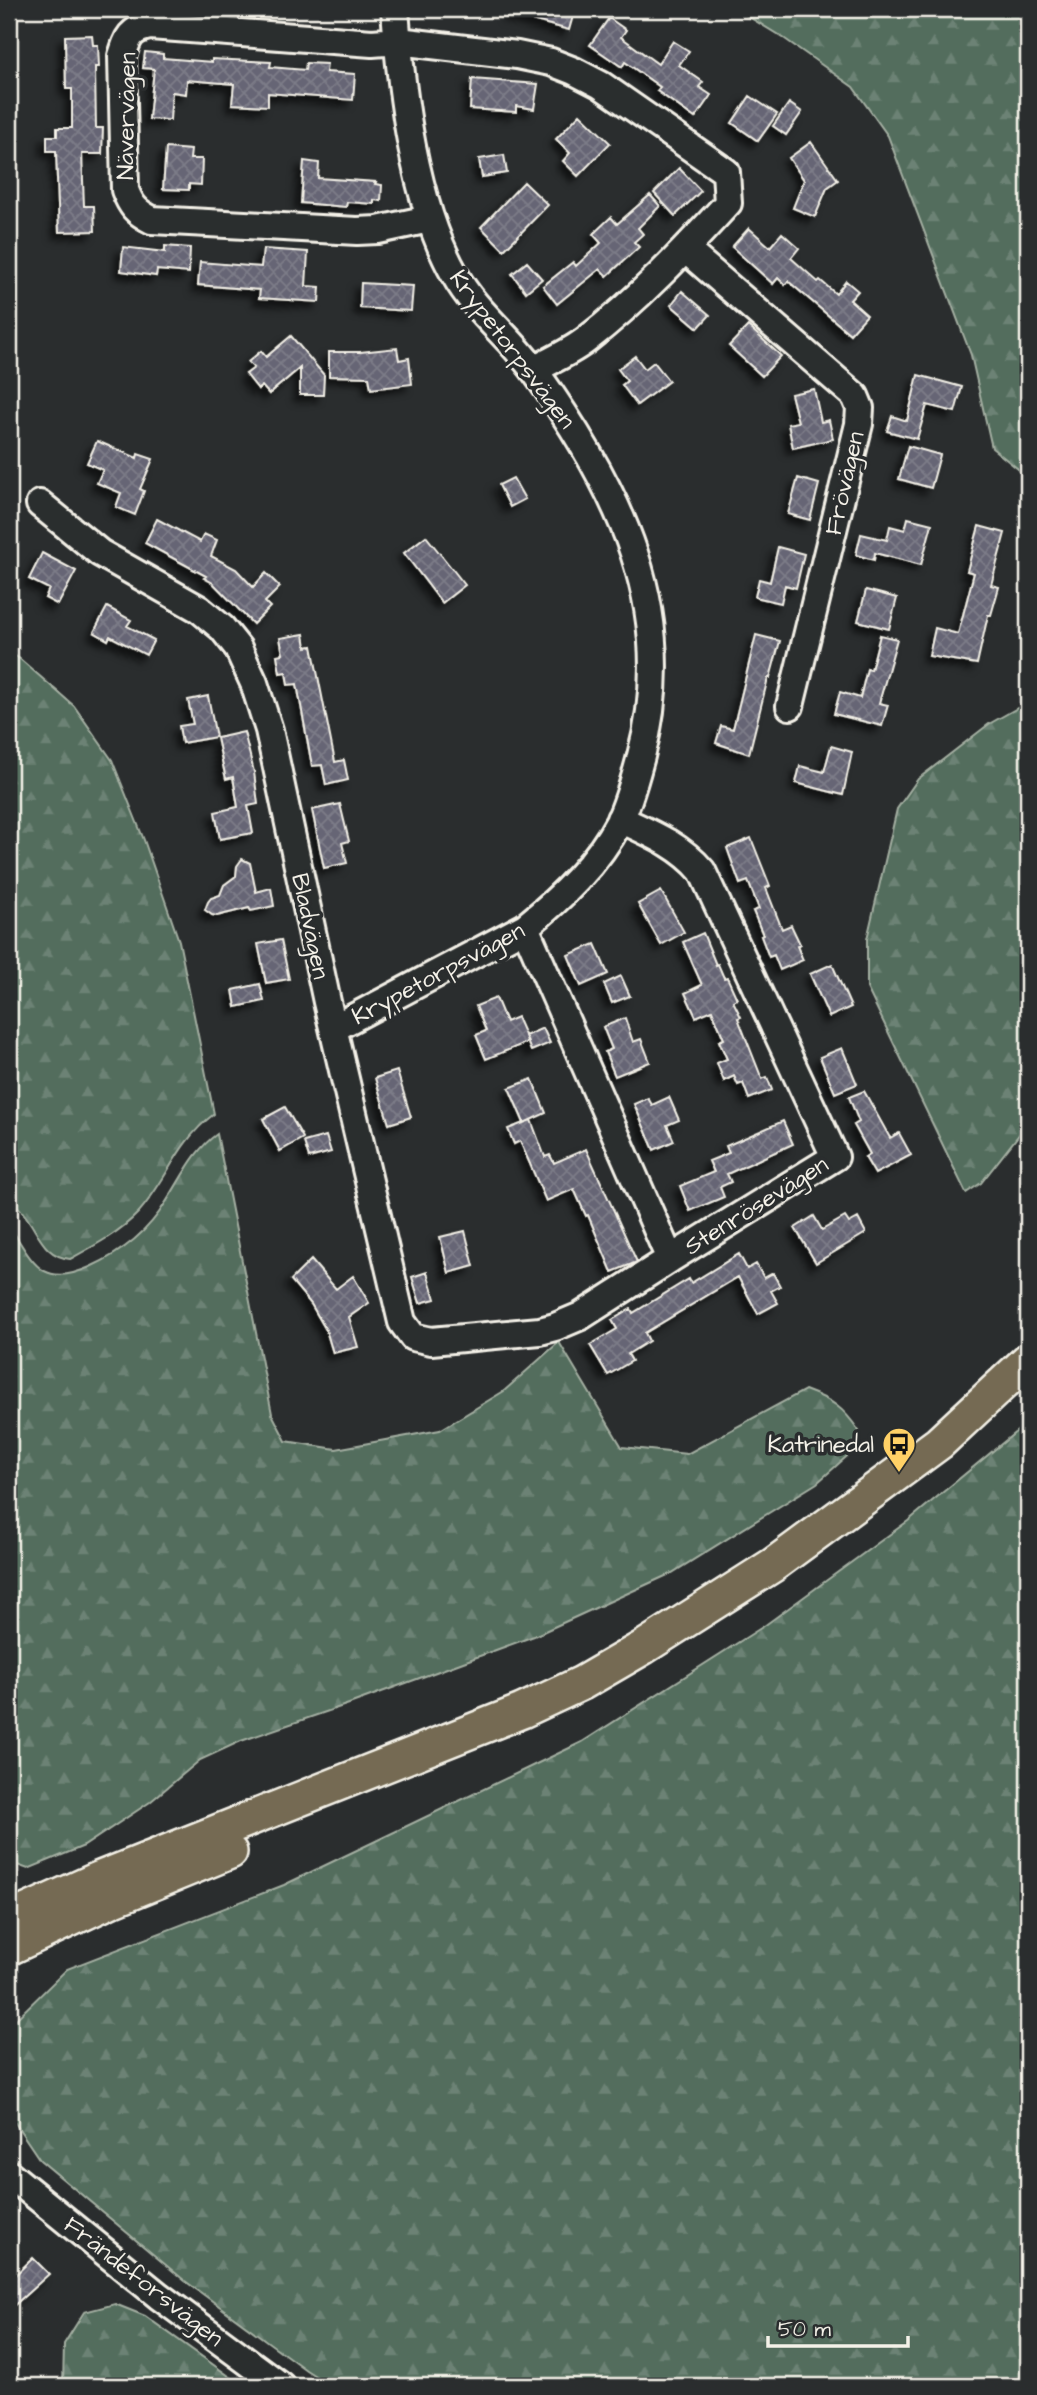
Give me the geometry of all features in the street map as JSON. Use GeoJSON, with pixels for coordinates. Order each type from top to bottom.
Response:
{"type":"FeatureCollection","features":[{"type":"Feature","properties":{"kind":"main road"},"geometry":{"type":"LineString","coordinates":[[9,1919],[98,1879],[522,1712],[582,1683],[645,1647],[773,1565],[939,1443],[1028,1360]]}},
{"type":"Feature","properties":{"kind":"main road"},"geometry":{"type":"LineString","coordinates":[[9,1948],[112,1900],[389,1786],[456,1752],[522,1712]]}},
{"type":"Feature","properties":{"kind":"street","name":"Krypetorpsvägen"},"geometry":{"type":"LineString","coordinates":[[334,1028],[525,928],[547,910],[590,866],[620,819],[634,780],[650,708],[653,656],[649,608],[641,572],[617,506],[601,473],[534,370],[474,305],[456,277],[429,219],[416,160],[398,41],[396,9]]}},
{"type":"Feature","properties":{"kind":"street","name":"Nävervägen"},"geometry":{"type":"LineString","coordinates":[[429,219],[378,230],[331,231],[152,220],[139,213],[132,207],[125,190],[122,55],[128,37],[140,28],[150,26],[253,21],[372,43],[398,41],[517,55],[551,62],[601,85],[726,172],[728,203],[685,249]]}},
{"type":"Feature","properties":{"kind":"street"},"geometry":{"type":"LineString","coordinates":[[534,370],[584,342],[685,249]]}},
{"type":"Feature","properties":{"kind":"street","name":"Frövägen"},"geometry":{"type":"LineString","coordinates":[[685,249],[855,396],[860,408],[859,424],[790,706]]}},
{"type":"Feature","properties":{"kind":"street","name":"Bladvägen"},"geometry":{"type":"LineString","coordinates":[[40,504],[100,553],[199,609],[222,628],[238,648],[254,683],[269,730],[334,1028],[406,1331],[413,1337],[431,1341],[523,1333],[555,1327],[581,1316],[670,1259]]}},
{"type":"Feature","properties":{"kind":"street","name":"Stenrösevägen"},"geometry":{"type":"LineString","coordinates":[[525,928],[670,1259],[835,1157],[702,871],[675,846],[620,819]]}},
{"type":"Feature","properties":{"kind":"street","name":"Frändeforsvägen"},"geometry":{"type":"LineString","coordinates":[[9,2174],[159,2296],[281,2386]]}},
{"type":"Feature","properties":{"kind":"green space"},"geometry":{"type":"Polygon","coordinates":[[[736,9],[1028,9],[1028,477],[992,448],[971,355],[888,136],[853,87],[785,39],[736,9]]]}},
{"type":"Feature","properties":{"kind":"green space"},"geometry":{"type":"Polygon","coordinates":[[[9,652],[74,706],[112,760],[144,840],[179,941],[214,1114],[190,1137],[138,1213],[114,1233],[70,1259],[61,1257],[48,1248],[9,1198],[9,652]]]}},
{"type":"Feature","properties":{"kind":"green space"},"geometry":{"type":"Polygon","coordinates":[[[1028,702],[1028,1123],[981,1183],[966,1193],[867,988],[867,939],[897,809],[918,779],[989,724],[1028,702]]]}},
{"type":"Feature","properties":{"kind":"green space"},"geometry":{"type":"Polygon","coordinates":[[[217,1134],[272,1414],[286,1441],[336,1449],[440,1430],[504,1391],[559,1342],[622,1447],[687,1454],[805,1390],[836,1405],[859,1431],[854,1450],[817,1483],[672,1573],[534,1636],[241,1741],[200,1760],[150,1802],[84,1846],[28,1869],[9,1862],[9,1225],[32,1260],[49,1273],[60,1275],[90,1267],[123,1248],[151,1223],[195,1157],[217,1134]]]}},
{"type":"Feature","properties":{"kind":"green space"},"geometry":{"type":"Polygon","coordinates":[[[1028,1422],[1028,2386],[331,2386],[185,2281],[40,2160],[9,2114],[9,2040],[14,2021],[67,1969],[284,1885],[582,1742],[764,1626],[908,1521],[1028,1422]]]}},
{"type":"Feature","properties":{"kind":"green space"},"geometry":{"type":"Polygon","coordinates":[[[115,2304],[145,2316],[243,2386],[63,2386],[64,2344],[84,2312],[115,2304]]]}},
{"type":"Feature","properties":{"kind":"building"},"geometry":{"type":"Polygon","coordinates":[[[510,9],[575,9],[569,30],[509,14],[510,9]]]}},
{"type":"Feature","properties":{"kind":"building"},"geometry":{"type":"Polygon","coordinates":[[[609,18],[626,30],[621,37],[658,64],[673,41],[689,51],[679,65],[703,82],[699,87],[711,95],[695,118],[657,91],[660,87],[625,62],[622,67],[590,45],[609,18]]]}},
{"type":"Feature","properties":{"kind":"building"},"geometry":{"type":"Polygon","coordinates":[[[92,35],[93,45],[98,45],[99,67],[95,67],[96,128],[103,128],[102,154],[82,154],[84,206],[94,206],[95,231],[59,232],[56,151],[47,151],[47,136],[57,136],[57,128],[72,128],[72,89],[66,89],[65,36],[92,35]]]}},
{"type":"Feature","properties":{"kind":"building"},"geometry":{"type":"Polygon","coordinates":[[[145,52],[163,54],[163,58],[212,62],[212,59],[271,62],[270,67],[305,70],[306,63],[327,64],[326,72],[355,74],[353,100],[268,93],[268,106],[232,104],[234,84],[187,80],[186,94],[172,92],[170,120],[149,119],[154,69],[143,68],[145,52]]]}},
{"type":"Feature","properties":{"kind":"building"},"geometry":{"type":"Polygon","coordinates":[[[472,79],[538,84],[534,109],[516,106],[516,112],[470,109],[472,79]]]}},
{"type":"Feature","properties":{"kind":"building"},"geometry":{"type":"Polygon","coordinates":[[[750,96],[777,114],[758,141],[732,123],[750,96]]]}},
{"type":"Feature","properties":{"kind":"building"},"geometry":{"type":"Polygon","coordinates":[[[789,103],[802,112],[786,135],[773,126],[789,103]]]}},
{"type":"Feature","properties":{"kind":"building"},"geometry":{"type":"Polygon","coordinates":[[[580,114],[610,143],[578,176],[563,161],[570,153],[556,139],[580,114]]]}},
{"type":"Feature","properties":{"kind":"building"},"geometry":{"type":"Polygon","coordinates":[[[811,142],[838,180],[827,188],[815,217],[793,208],[804,180],[789,158],[811,142]]]}},
{"type":"Feature","properties":{"kind":"building"},"geometry":{"type":"Polygon","coordinates":[[[166,148],[191,150],[190,159],[202,159],[201,185],[189,184],[189,190],[163,189],[166,148]]]}},
{"type":"Feature","properties":{"kind":"building"},"geometry":{"type":"Polygon","coordinates":[[[504,155],[507,173],[482,177],[479,159],[504,155]]]}},
{"type":"Feature","properties":{"kind":"building"},"geometry":{"type":"Polygon","coordinates":[[[304,161],[319,163],[318,178],[376,182],[375,184],[382,185],[381,201],[374,200],[374,204],[347,202],[346,207],[301,203],[304,161]]]}},
{"type":"Feature","properties":{"kind":"building"},"geometry":{"type":"Polygon","coordinates":[[[679,168],[701,191],[675,216],[654,193],[679,168]]]}},
{"type":"Feature","properties":{"kind":"building"},"geometry":{"type":"Polygon","coordinates":[[[524,182],[548,205],[504,250],[481,227],[524,182]]]}},
{"type":"Feature","properties":{"kind":"building"},"geometry":{"type":"Polygon","coordinates":[[[650,195],[660,206],[638,228],[643,234],[634,242],[639,247],[607,276],[600,269],[557,304],[543,286],[573,262],[576,266],[601,243],[593,234],[611,217],[617,224],[650,195]]]}},
{"type":"Feature","properties":{"kind":"building"},"geometry":{"type":"Polygon","coordinates":[[[749,228],[770,247],[782,233],[799,248],[791,258],[836,294],[846,281],[858,291],[850,300],[867,315],[850,334],[788,281],[785,285],[778,278],[773,284],[732,247],[749,228]]]}},
{"type":"Feature","properties":{"kind":"building"},"geometry":{"type":"Polygon","coordinates":[[[165,246],[190,248],[189,273],[157,270],[156,276],[121,271],[123,247],[165,252],[165,246]]]}},
{"type":"Feature","properties":{"kind":"building"},"geometry":{"type":"Polygon","coordinates":[[[263,249],[308,252],[306,286],[320,287],[319,302],[259,298],[260,290],[198,285],[200,262],[261,267],[263,249]]]}},
{"type":"Feature","properties":{"kind":"building"},"geometry":{"type":"Polygon","coordinates":[[[527,262],[542,279],[526,292],[512,274],[527,262]]]}},
{"type":"Feature","properties":{"kind":"building"},"geometry":{"type":"Polygon","coordinates":[[[361,283],[413,286],[411,311],[360,308],[361,283]]]}},
{"type":"Feature","properties":{"kind":"building"},"geometry":{"type":"Polygon","coordinates":[[[682,291],[710,315],[698,328],[671,305],[682,291]]]}},
{"type":"Feature","properties":{"kind":"building"},"geometry":{"type":"Polygon","coordinates":[[[748,326],[781,356],[762,376],[729,346],[748,326]]]}},
{"type":"Feature","properties":{"kind":"building"},"geometry":{"type":"Polygon","coordinates":[[[291,336],[324,375],[323,395],[300,395],[300,368],[269,394],[262,386],[258,389],[246,374],[254,368],[248,362],[261,351],[266,357],[291,336]]]}},
{"type":"Feature","properties":{"kind":"building"},"geometry":{"type":"Polygon","coordinates":[[[397,348],[399,360],[409,358],[412,384],[371,389],[369,377],[329,376],[329,352],[397,348]]]}},
{"type":"Feature","properties":{"kind":"building"},"geometry":{"type":"Polygon","coordinates":[[[635,356],[645,369],[654,362],[669,381],[637,405],[622,385],[627,381],[618,369],[635,356]]]}},
{"type":"Feature","properties":{"kind":"building"},"geometry":{"type":"Polygon","coordinates":[[[918,375],[962,387],[955,412],[927,405],[917,439],[887,431],[892,416],[907,421],[918,375]]]}},
{"type":"Feature","properties":{"kind":"building"},"geometry":{"type":"Polygon","coordinates":[[[814,389],[821,422],[829,420],[833,439],[793,448],[788,424],[798,422],[791,394],[814,389]]]}},
{"type":"Feature","properties":{"kind":"building"},"geometry":{"type":"Polygon","coordinates":[[[97,441],[137,458],[138,454],[153,459],[140,489],[144,491],[135,515],[116,507],[121,493],[97,483],[103,470],[87,463],[97,441]]]}},
{"type":"Feature","properties":{"kind":"building"},"geometry":{"type":"Polygon","coordinates":[[[908,446],[940,455],[931,488],[899,479],[908,446]]]}},
{"type":"Feature","properties":{"kind":"building"},"geometry":{"type":"Polygon","coordinates":[[[513,478],[525,499],[510,507],[499,485],[513,478]]]}},
{"type":"Feature","properties":{"kind":"building"},"geometry":{"type":"Polygon","coordinates":[[[798,478],[819,484],[810,520],[788,514],[798,478]]]}},
{"type":"Feature","properties":{"kind":"building"},"geometry":{"type":"Polygon","coordinates":[[[908,518],[932,524],[921,565],[875,553],[874,560],[856,555],[861,534],[887,540],[890,526],[905,530],[908,518]]]}},
{"type":"Feature","properties":{"kind":"building"},"geometry":{"type":"Polygon","coordinates":[[[157,519],[200,542],[204,534],[217,540],[211,556],[236,569],[253,587],[266,573],[280,587],[265,602],[270,607],[253,624],[213,583],[204,578],[206,576],[145,543],[157,519]]]}},
{"type":"Feature","properties":{"kind":"building"},"geometry":{"type":"Polygon","coordinates":[[[979,526],[1005,533],[991,585],[999,587],[991,615],[988,615],[977,664],[929,656],[935,628],[958,634],[974,573],[967,571],[979,526]]]}},
{"type":"Feature","properties":{"kind":"building"},"geometry":{"type":"Polygon","coordinates":[[[426,536],[465,585],[442,603],[404,553],[426,536]]]}},
{"type":"Feature","properties":{"kind":"building"},"geometry":{"type":"Polygon","coordinates":[[[778,547],[804,554],[796,588],[785,585],[781,603],[755,597],[759,579],[770,582],[778,547]]]}},
{"type":"Feature","properties":{"kind":"building"},"geometry":{"type":"Polygon","coordinates":[[[42,553],[76,571],[58,605],[45,598],[49,589],[29,579],[42,553]]]}},
{"type":"Feature","properties":{"kind":"building"},"geometry":{"type":"Polygon","coordinates":[[[866,590],[897,598],[889,629],[858,621],[866,590]]]}},
{"type":"Feature","properties":{"kind":"building"},"geometry":{"type":"Polygon","coordinates":[[[107,607],[131,620],[127,626],[154,640],[146,655],[110,636],[108,640],[94,632],[107,607]]]}},
{"type":"Feature","properties":{"kind":"building"},"geometry":{"type":"Polygon","coordinates":[[[304,634],[306,647],[312,646],[335,762],[344,760],[348,780],[326,785],[322,765],[312,766],[297,684],[288,685],[286,672],[280,673],[277,655],[283,654],[280,638],[304,634]]]}},
{"type":"Feature","properties":{"kind":"building"},"geometry":{"type":"Polygon","coordinates":[[[756,635],[780,641],[749,754],[716,743],[721,726],[733,729],[756,635]]]}},
{"type":"Feature","properties":{"kind":"building"},"geometry":{"type":"Polygon","coordinates":[[[880,635],[897,639],[879,703],[888,705],[882,726],[834,714],[840,692],[860,698],[867,669],[871,670],[880,635]]]}},
{"type":"Feature","properties":{"kind":"building"},"geometry":{"type":"Polygon","coordinates":[[[208,696],[216,737],[182,743],[179,726],[193,724],[188,700],[208,696]]]}},
{"type":"Feature","properties":{"kind":"building"},"geometry":{"type":"Polygon","coordinates":[[[244,732],[254,772],[258,804],[248,806],[253,833],[220,839],[215,812],[238,807],[233,777],[226,779],[217,738],[244,732]]]}},
{"type":"Feature","properties":{"kind":"building"},"geometry":{"type":"Polygon","coordinates":[[[831,746],[852,752],[843,795],[796,783],[800,766],[824,772],[831,746]]]}},
{"type":"Feature","properties":{"kind":"building"},"geometry":{"type":"Polygon","coordinates":[[[340,804],[349,841],[342,843],[347,863],[324,868],[312,810],[340,804]]]}},
{"type":"Feature","properties":{"kind":"building"},"geometry":{"type":"Polygon","coordinates":[[[751,838],[770,886],[766,888],[782,929],[791,925],[800,944],[797,946],[803,960],[780,970],[774,955],[769,957],[761,936],[763,935],[753,911],[759,909],[748,881],[740,884],[727,848],[751,838]]]}},
{"type":"Feature","properties":{"kind":"building"},"geometry":{"type":"Polygon","coordinates":[[[242,859],[250,863],[256,892],[271,888],[274,906],[212,915],[205,910],[208,902],[220,895],[224,885],[236,876],[237,866],[242,859]]]}},
{"type":"Feature","properties":{"kind":"building"},"geometry":{"type":"Polygon","coordinates":[[[661,891],[684,932],[661,945],[638,904],[661,891]]]}},
{"type":"Feature","properties":{"kind":"building"},"geometry":{"type":"Polygon","coordinates":[[[703,933],[716,965],[718,964],[724,978],[727,977],[737,999],[733,1001],[741,1017],[738,1018],[762,1079],[767,1077],[772,1090],[749,1099],[743,1083],[738,1085],[734,1076],[724,1081],[717,1063],[727,1059],[719,1041],[724,1039],[712,1010],[696,1017],[685,993],[702,985],[683,942],[703,933]]]}},
{"type":"Feature","properties":{"kind":"building"},"geometry":{"type":"Polygon","coordinates":[[[281,940],[289,979],[266,983],[258,944],[281,940]]]}},
{"type":"Feature","properties":{"kind":"building"},"geometry":{"type":"Polygon","coordinates":[[[595,944],[608,974],[581,986],[568,955],[595,944]]]}},
{"type":"Feature","properties":{"kind":"building"},"geometry":{"type":"Polygon","coordinates":[[[832,964],[851,1007],[829,1017],[810,974],[832,964]]]}},
{"type":"Feature","properties":{"kind":"building"},"geometry":{"type":"Polygon","coordinates":[[[621,976],[630,996],[612,1003],[604,984],[621,976]]]}},
{"type":"Feature","properties":{"kind":"building"},"geometry":{"type":"Polygon","coordinates":[[[260,984],[264,1001],[236,1007],[233,990],[260,984]]]}},
{"type":"Feature","properties":{"kind":"building"},"geometry":{"type":"Polygon","coordinates":[[[496,998],[506,1022],[517,1017],[528,1042],[486,1059],[476,1035],[486,1031],[476,1006],[496,998]]]}},
{"type":"Feature","properties":{"kind":"building"},"geometry":{"type":"Polygon","coordinates":[[[625,1018],[633,1042],[641,1039],[650,1062],[615,1076],[605,1052],[612,1049],[603,1027],[625,1018]]]}},
{"type":"Feature","properties":{"kind":"building"},"geometry":{"type":"Polygon","coordinates":[[[543,1028],[550,1043],[531,1051],[525,1036],[543,1028]]]}},
{"type":"Feature","properties":{"kind":"building"},"geometry":{"type":"Polygon","coordinates":[[[842,1048],[857,1084],[835,1093],[820,1057],[842,1048]]]}},
{"type":"Feature","properties":{"kind":"building"},"geometry":{"type":"Polygon","coordinates":[[[397,1071],[411,1117],[389,1124],[375,1078],[397,1071]]]}},
{"type":"Feature","properties":{"kind":"building"},"geometry":{"type":"Polygon","coordinates":[[[532,1079],[546,1113],[524,1123],[509,1088],[532,1079]]]}},
{"type":"Feature","properties":{"kind":"building"},"geometry":{"type":"Polygon","coordinates":[[[864,1091],[890,1138],[899,1133],[911,1155],[875,1174],[865,1157],[870,1154],[854,1125],[859,1122],[849,1097],[864,1091]]]}},
{"type":"Feature","properties":{"kind":"building"},"geometry":{"type":"Polygon","coordinates":[[[669,1097],[679,1120],[667,1125],[674,1141],[654,1150],[634,1104],[648,1098],[652,1105],[669,1097]]]}},
{"type":"Feature","properties":{"kind":"building"},"geometry":{"type":"Polygon","coordinates":[[[285,1107],[303,1138],[280,1151],[263,1119],[285,1107]]]}},
{"type":"Feature","properties":{"kind":"building"},"geometry":{"type":"Polygon","coordinates":[[[531,1120],[545,1157],[550,1155],[554,1163],[586,1149],[637,1262],[612,1272],[574,1189],[546,1201],[520,1141],[514,1144],[508,1129],[531,1120]]]}},
{"type":"Feature","properties":{"kind":"building"},"geometry":{"type":"Polygon","coordinates":[[[783,1121],[793,1144],[727,1174],[731,1182],[720,1187],[724,1197],[690,1211],[680,1186],[714,1172],[709,1161],[729,1153],[726,1146],[783,1121]]]}},
{"type":"Feature","properties":{"kind":"building"},"geometry":{"type":"Polygon","coordinates":[[[326,1136],[331,1152],[309,1158],[304,1142],[326,1136]]]}},
{"type":"Feature","properties":{"kind":"building"},"geometry":{"type":"Polygon","coordinates":[[[814,1216],[822,1230],[845,1217],[849,1223],[858,1218],[866,1233],[816,1263],[795,1228],[814,1216]]]}},
{"type":"Feature","properties":{"kind":"building"},"geometry":{"type":"Polygon","coordinates":[[[465,1231],[474,1266],[449,1273],[440,1237],[465,1231]]]}},
{"type":"Feature","properties":{"kind":"building"},"geometry":{"type":"Polygon","coordinates":[[[739,1254],[747,1269],[756,1264],[764,1278],[773,1273],[780,1286],[771,1291],[778,1303],[758,1314],[738,1277],[645,1333],[649,1341],[628,1354],[632,1361],[608,1375],[590,1345],[617,1329],[612,1320],[631,1309],[633,1313],[689,1279],[691,1283],[739,1254]]]}},
{"type":"Feature","properties":{"kind":"building"},"geometry":{"type":"Polygon","coordinates":[[[311,1260],[336,1289],[353,1276],[369,1303],[349,1317],[358,1347],[333,1353],[326,1330],[311,1304],[291,1280],[311,1260]]]}},
{"type":"Feature","properties":{"kind":"building"},"geometry":{"type":"Polygon","coordinates":[[[427,1272],[435,1299],[420,1303],[412,1277],[427,1272]]]}},
{"type":"Feature","properties":{"kind":"building"},"geometry":{"type":"Polygon","coordinates":[[[33,2258],[49,2274],[9,2310],[9,2281],[33,2258]]]}},
{"type":"Feature","properties":{"kind":"place","name":"Katrinedal"},"geometry":{"type":"Point","coordinates":[899,1474]}}]}
